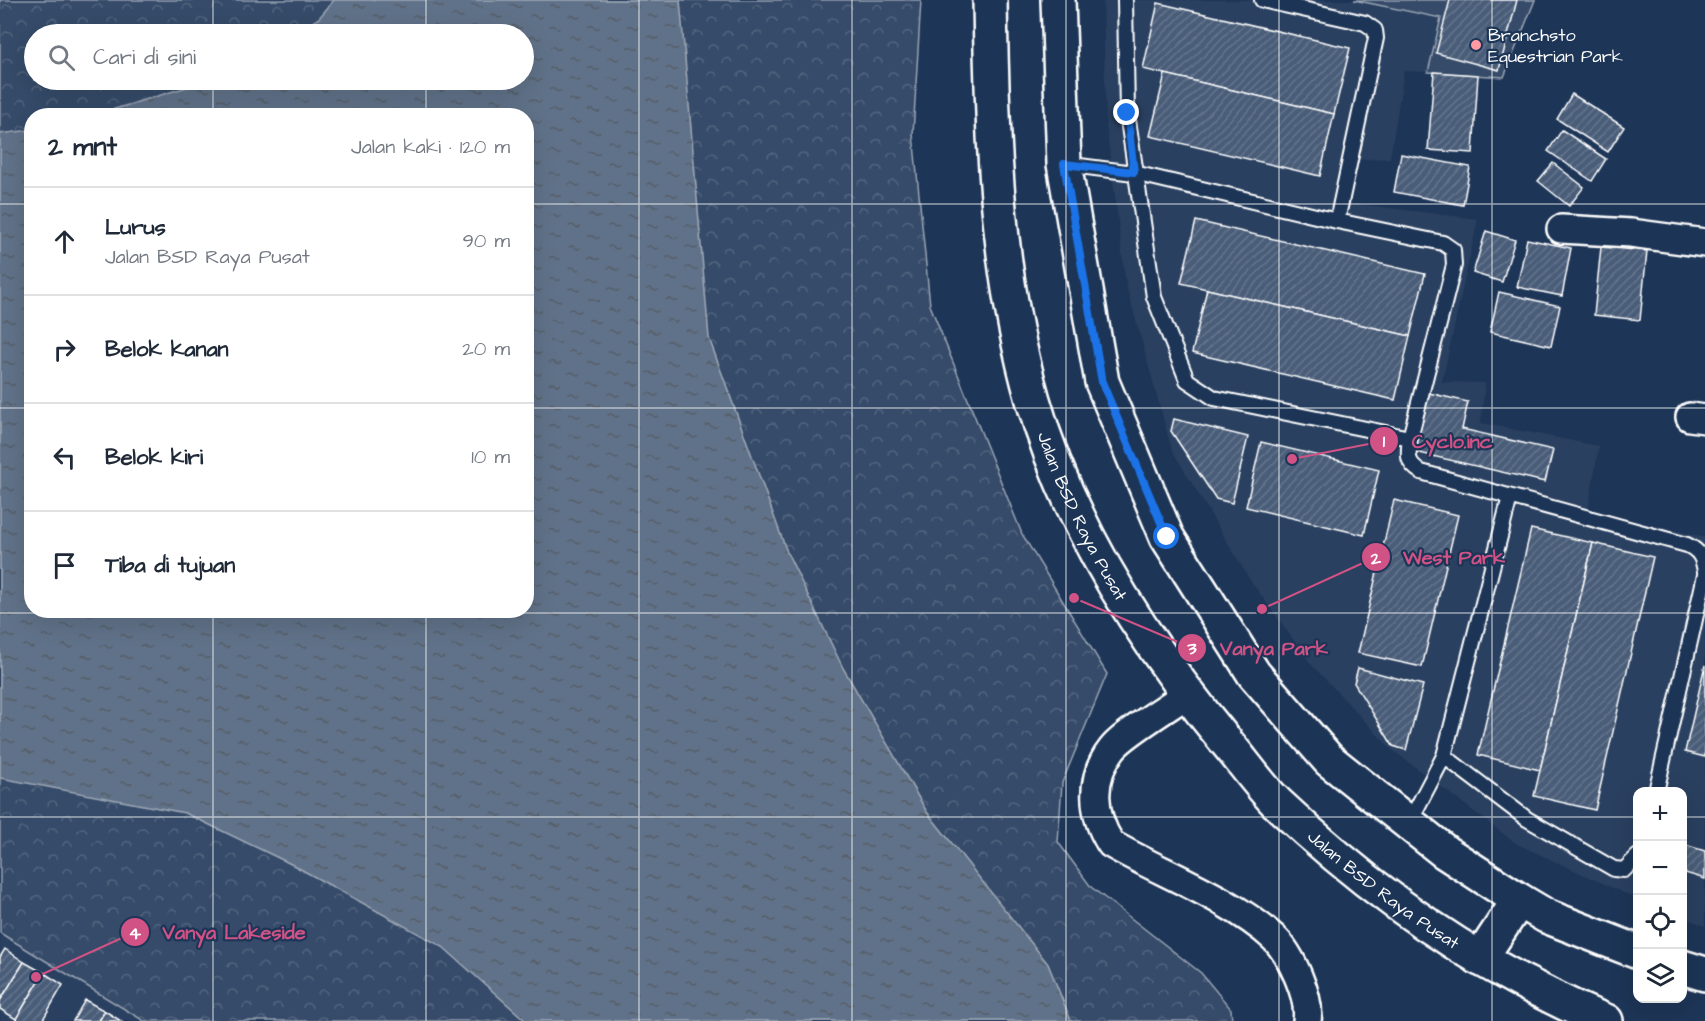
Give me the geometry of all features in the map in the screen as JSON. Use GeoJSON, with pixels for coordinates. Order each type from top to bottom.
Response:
{"type":"FeatureCollection","features":[{"type":"Feature","properties":{"kind":"main road","name":"Jalan BSD Raya Pusat"},"geometry":{"type":"LineString","coordinates":[[990,0],[999,215],[1008,296],[1034,402],[1062,478],[1101,564],[1186,694],[1275,801],[1398,907],[1480,959],[1580,1012],[1606,1021]]}},
{"type":"Feature","properties":{"kind":"main road"},"geometry":{"type":"LineString","coordinates":[[1058,0],[1064,164],[1102,382],[1167,537],[1254,674],[1329,760],[1445,852],[1519,900],[1546,916],[1633,950]]}},
{"type":"Feature","properties":{"kind":"main road"},"geometry":{"type":"LineString","coordinates":[[1480,959],[1519,900]]}},
{"type":"Feature","properties":{"kind":"main road"},"geometry":{"type":"LineString","coordinates":[[1687,968],[1705,974]]}},
{"type":"Feature","properties":{"kind":"street"},"geometry":{"type":"LineString","coordinates":[[1560,229],[1631,233],[1705,243]]}},
{"type":"Feature","properties":{"kind":"street"},"geometry":{"type":"LineString","coordinates":[[1186,694],[1112,748],[1096,780],[1096,812],[1102,830],[1111,844],[1234,910],[1275,939],[1295,971],[1307,1001],[1307,1021]]}},
{"type":"Feature","properties":{"kind":"lane"},"geometry":{"type":"LineString","coordinates":[[1125,0],[1127,113],[1154,297],[1187,380],[1214,398],[1410,438]]}},
{"type":"Feature","properties":{"kind":"lane"},"geometry":{"type":"LineString","coordinates":[[1262,0],[1365,23],[1375,30],[1376,38],[1337,221]]}},
{"type":"Feature","properties":{"kind":"lane"},"geometry":{"type":"LineString","coordinates":[[1064,164],[1134,172],[1337,221],[1443,243],[1453,250],[1454,265],[1410,438],[1407,458],[1412,467],[1421,472],[1687,545],[1698,550],[1704,561],[1705,573],[1657,787]]}},
{"type":"Feature","properties":{"kind":"lane"},"geometry":{"type":"LineString","coordinates":[[1409,823],[1444,756],[1510,497]]}},
{"type":"Feature","properties":{"kind":"lane"},"geometry":{"type":"LineString","coordinates":[[1444,756],[1527,819],[1614,869],[1624,870],[1633,861]]}},
{"type":"Feature","properties":{"kind":"shaded area"},"geometry":{"type":"Polygon","coordinates":[[[1103,0],[1354,0],[1441,18],[1428,72],[1404,71],[1390,158],[1353,160],[1349,203],[1478,219],[1442,382],[1485,383],[1481,423],[1599,446],[1588,511],[1705,537],[1705,926],[1687,919],[1687,787],[1633,787],[1633,897],[1517,844],[1391,749],[1311,664],[1250,580],[1172,450],[1126,285],[1106,125],[1103,0]]]}},
{"type":"Feature","properties":{"kind":"shaded area"},"geometry":{"type":"Polygon","coordinates":[[[0,933],[144,1021],[0,1021],[0,933]]]}},
{"type":"Feature","properties":{"kind":"green space"},"geometry":{"type":"Polygon","coordinates":[[[0,0],[921,0],[913,134],[930,305],[1022,534],[1107,674],[1062,783],[1058,842],[1091,887],[1201,973],[1231,1009],[1232,1021],[144,1021],[0,933],[0,0]]]}},
{"type":"Feature","properties":{"kind":"green space","name":"Branchsto Equestrian Park"},"geometry":{"type":"Polygon","coordinates":[[[1354,0],[1535,0],[1504,77],[1428,72],[1441,18],[1354,0]]]}},
{"type":"Feature","properties":{"kind":"water"},"geometry":{"type":"Polygon","coordinates":[[[334,0],[680,0],[709,338],[787,552],[843,668],[927,812],[1048,964],[1071,1021],[526,1021],[443,947],[293,865],[185,813],[0,778],[0,134],[24,131],[24,618],[534,618],[534,108],[118,108],[177,90],[534,90],[534,24],[310,24],[319,18],[334,0]]]}},
{"type":"Feature","properties":{"kind":"building"},"geometry":{"type":"Polygon","coordinates":[[[1450,0],[1517,0],[1499,70],[1436,53],[1450,0]]]}},
{"type":"Feature","properties":{"kind":"building"},"geometry":{"type":"Polygon","coordinates":[[[1158,3],[1350,48],[1334,114],[1143,69],[1158,3]]]}},
{"type":"Feature","properties":{"kind":"building"},"geometry":{"type":"Polygon","coordinates":[[[1434,72],[1478,75],[1473,153],[1428,150],[1434,72]]]}},
{"type":"Feature","properties":{"kind":"building"},"geometry":{"type":"Polygon","coordinates":[[[1165,74],[1334,114],[1320,176],[1150,136],[1165,74]]]}},
{"type":"Feature","properties":{"kind":"building"},"geometry":{"type":"Polygon","coordinates":[[[1572,94],[1624,127],[1608,152],[1557,119],[1572,94]]]}},
{"type":"Feature","properties":{"kind":"building"},"geometry":{"type":"Polygon","coordinates":[[[1562,130],[1606,159],[1592,181],[1548,151],[1562,130]]]}},
{"type":"Feature","properties":{"kind":"building"},"geometry":{"type":"Polygon","coordinates":[[[1401,154],[1470,167],[1463,205],[1394,192],[1401,154]]]}},
{"type":"Feature","properties":{"kind":"building"},"geometry":{"type":"Polygon","coordinates":[[[1553,163],[1584,187],[1569,206],[1538,181],[1553,163]]]}},
{"type":"Feature","properties":{"kind":"building"},"geometry":{"type":"Polygon","coordinates":[[[1196,221],[1425,274],[1410,336],[1181,283],[1196,221]]]}},
{"type":"Feature","properties":{"kind":"building"},"geometry":{"type":"Polygon","coordinates":[[[1486,231],[1515,240],[1502,282],[1473,273],[1486,231]]]}},
{"type":"Feature","properties":{"kind":"building"},"geometry":{"type":"Polygon","coordinates":[[[1527,239],[1571,248],[1562,296],[1517,287],[1527,239]]]}},
{"type":"Feature","properties":{"kind":"building"},"geometry":{"type":"Polygon","coordinates":[[[1601,247],[1647,251],[1640,320],[1594,315],[1601,247]]]}},
{"type":"Feature","properties":{"kind":"building"},"geometry":{"type":"Polygon","coordinates":[[[1207,289],[1410,336],[1395,400],[1192,353],[1207,289]]]}},
{"type":"Feature","properties":{"kind":"building"},"geometry":{"type":"Polygon","coordinates":[[[1499,292],[1560,306],[1551,346],[1490,332],[1499,292]]]}},
{"type":"Feature","properties":{"kind":"building"},"geometry":{"type":"Polygon","coordinates":[[[1429,393],[1468,402],[1462,429],[1553,450],[1545,482],[1415,452],[1429,393]]]}},
{"type":"Feature","properties":{"kind":"building"},"geometry":{"type":"Polygon","coordinates":[[[1174,419],[1248,437],[1232,503],[1216,499],[1171,431],[1174,419]]]}},
{"type":"Feature","properties":{"kind":"building"},"geometry":{"type":"Polygon","coordinates":[[[1261,442],[1379,470],[1364,535],[1246,507],[1261,442]]]}},
{"type":"Feature","properties":{"kind":"building"},"geometry":{"type":"Polygon","coordinates":[[[1394,500],[1458,515],[1422,667],[1358,653],[1394,500]]]}},
{"type":"Feature","properties":{"kind":"building"},"geometry":{"type":"Polygon","coordinates":[[[1531,529],[1593,543],[1540,770],[1478,755],[1531,529]]]}},
{"type":"Feature","properties":{"kind":"building"},"geometry":{"type":"Polygon","coordinates":[[[1593,543],[1653,557],[1595,810],[1534,796],[1593,543]]]}},
{"type":"Feature","properties":{"kind":"building"},"geometry":{"type":"Polygon","coordinates":[[[1705,665],[1705,757],[1685,752],[1705,665]]]}},
{"type":"Feature","properties":{"kind":"building"},"geometry":{"type":"Polygon","coordinates":[[[1358,668],[1423,685],[1406,750],[1393,746],[1354,683],[1358,668]]]}},
{"type":"Feature","properties":{"kind":"building"},"geometry":{"type":"Polygon","coordinates":[[[1687,846],[1705,851],[1705,879],[1687,874],[1687,846]]]}},
{"type":"Feature","properties":{"kind":"building"},"geometry":{"type":"Polygon","coordinates":[[[5,949],[24,962],[0,1001],[0,957],[5,949]]]}},
{"type":"Feature","properties":{"kind":"building"},"geometry":{"type":"Polygon","coordinates":[[[24,962],[44,973],[16,1019],[0,1009],[0,1001],[24,962]]]}},
{"type":"Feature","properties":{"kind":"building"},"geometry":{"type":"Polygon","coordinates":[[[44,973],[63,985],[42,1021],[16,1019],[44,973]]]}},
{"type":"Feature","properties":{"kind":"building"},"geometry":{"type":"Polygon","coordinates":[[[85,1000],[105,1011],[99,1021],[73,1021],[85,1000]]]}},
{"type":"Feature","properties":{"kind":"building"},"geometry":{"type":"Polygon","coordinates":[[[105,1011],[121,1021],[99,1021],[105,1011]]]}},
{"type":"Feature","properties":{"kind":"place","name":"Branchsto Equestrian Park"},"geometry":{"type":"Point","coordinates":[1476,45]}},
{"type":"Feature","properties":{"kind":"place","name":"Cyclo.inc"},"geometry":{"type":"Point","coordinates":[1292,459]}},
{"type":"Feature","properties":{"kind":"place","name":"Vanya Park"},"geometry":{"type":"Point","coordinates":[1074,598]}},
{"type":"Feature","properties":{"kind":"place","name":"West Park"},"geometry":{"type":"Point","coordinates":[1262,609]}},
{"type":"Feature","properties":{"kind":"place","name":"Vanya Lakeside"},"geometry":{"type":"Point","coordinates":[36,977]}},
{"type":"Feature","properties":{"kind":"route"},"geometry":{"type":"LineString","coordinates":[[1127,113],[1134,172],[1064,164],[1102,382],[1167,537]]}}]}
